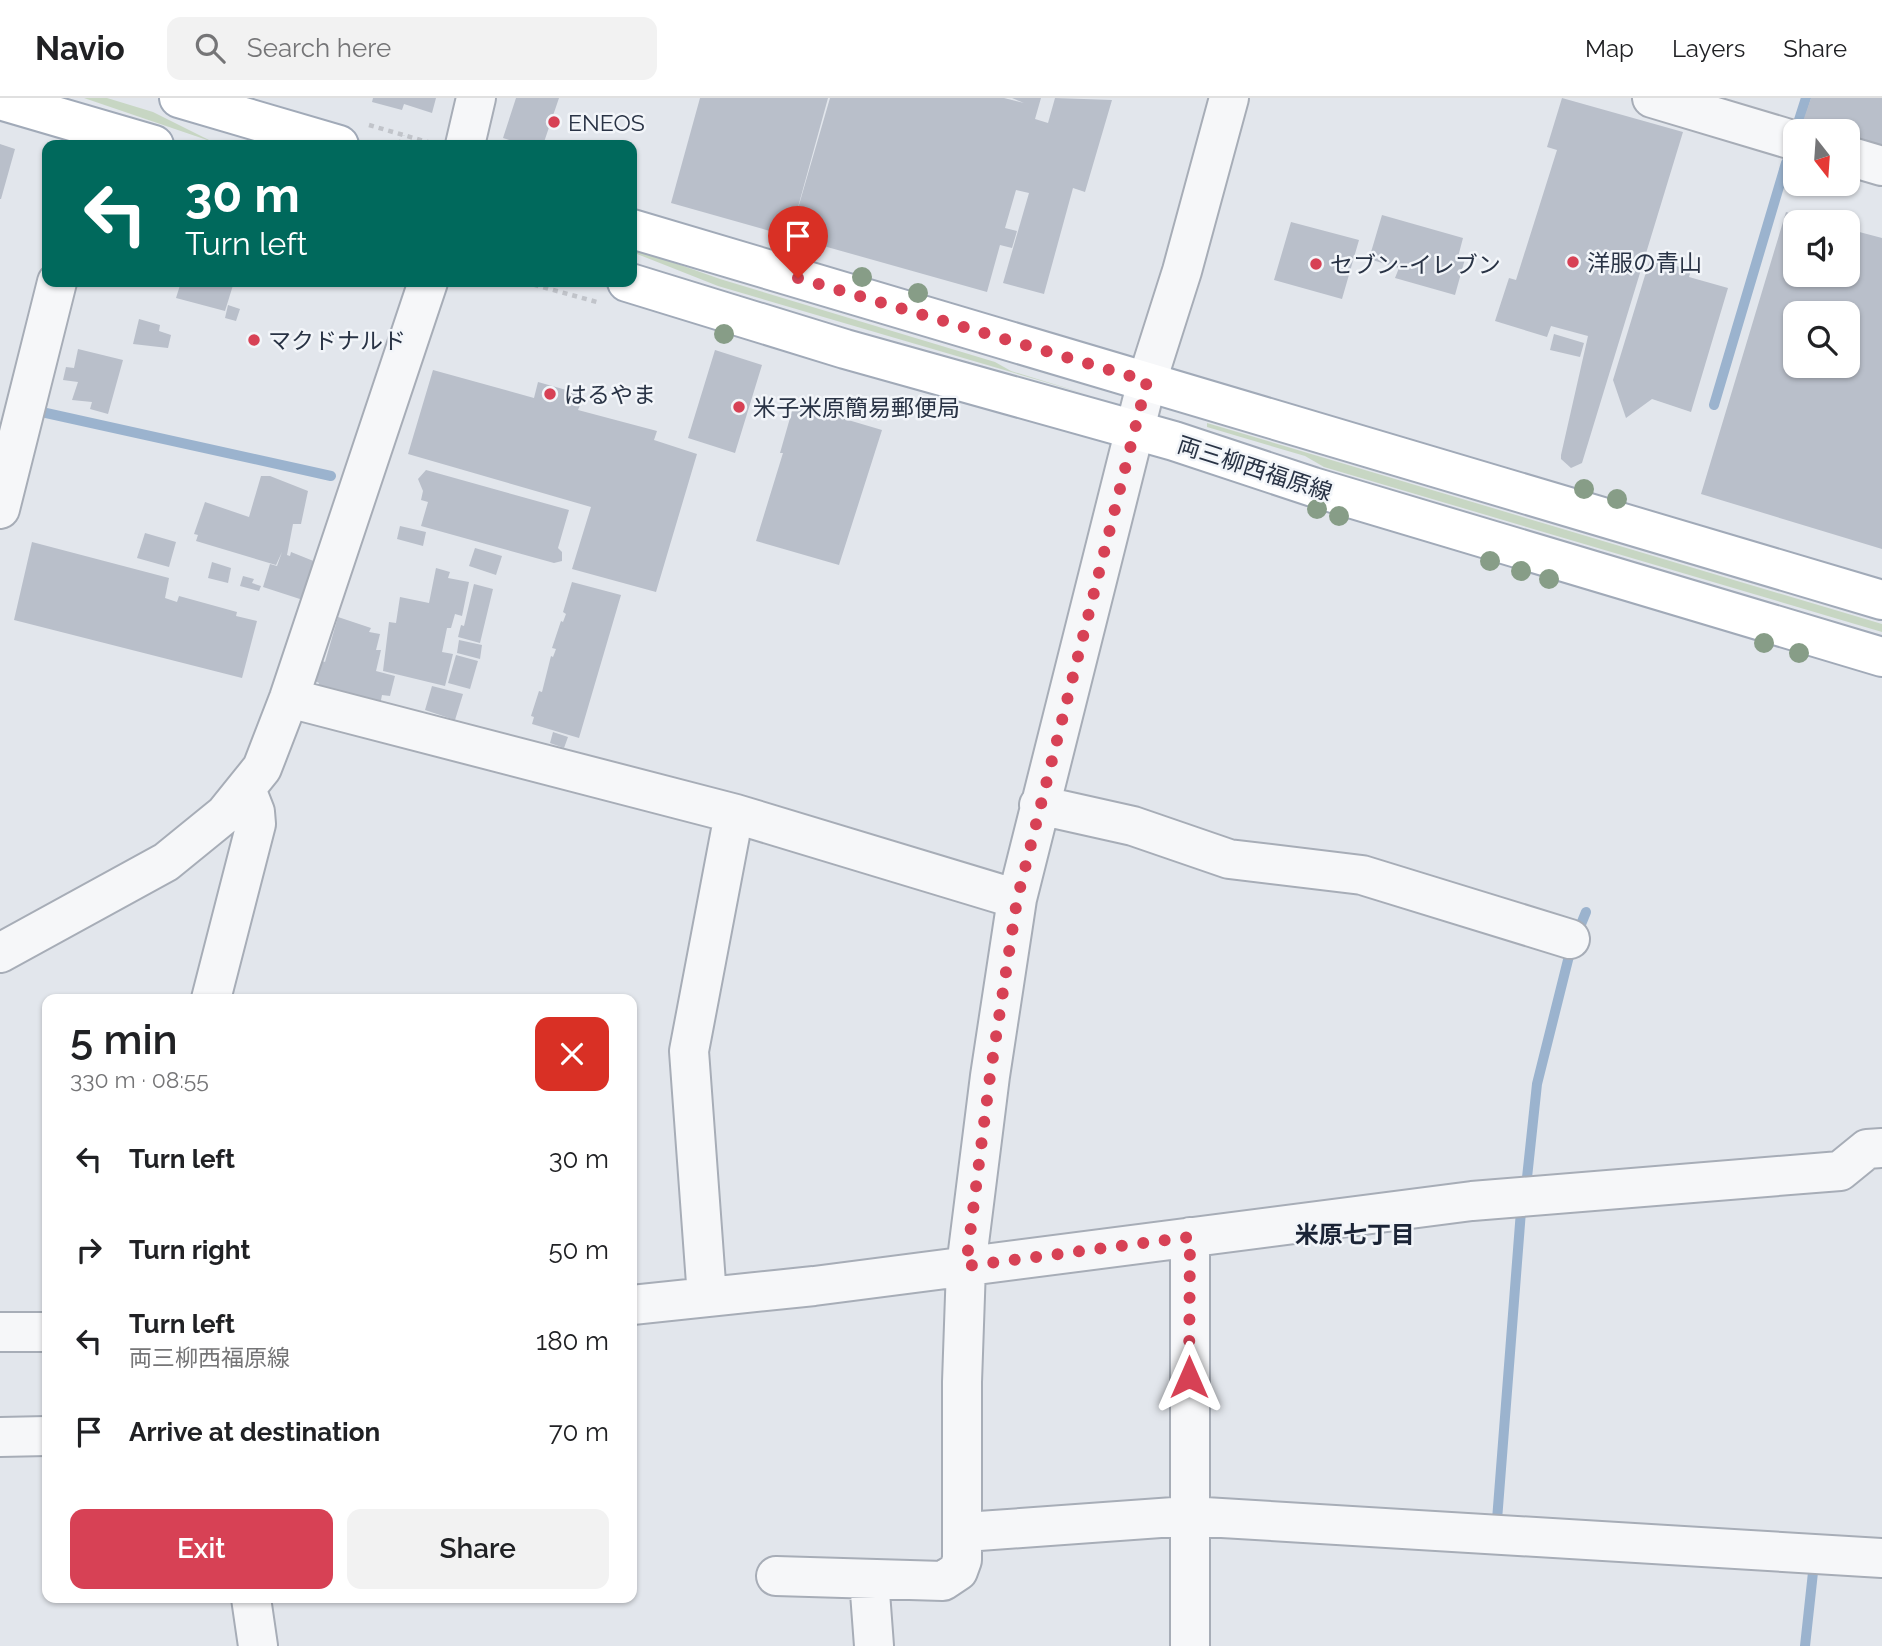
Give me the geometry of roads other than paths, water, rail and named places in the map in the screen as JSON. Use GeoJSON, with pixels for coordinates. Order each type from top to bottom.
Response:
{"type":"FeatureCollection","features":[{"type":"Feature","properties":{"kind":"main road"},"geometry":{"type":"LineString","coordinates":[[179,98],[321,140]]}},
{"type":"Feature","properties":{"kind":"main road"},"geometry":{"type":"LineString","coordinates":[[0,100],[138,140]]}},
{"type":"Feature","properties":{"kind":"main road"},"geometry":{"type":"LineString","coordinates":[[637,230],[1882,600]]}},
{"type":"Feature","properties":{"kind":"main road","name":"両三柳西福原線"},"geometry":{"type":"LineString","coordinates":[[637,285],[845,349],[1134,430],[1313,487],[1882,657]]}},
{"type":"Feature","properties":{"kind":"street"},"geometry":{"type":"LineString","coordinates":[[466,140],[476,98]]}},
{"type":"Feature","properties":{"kind":"street"},"geometry":{"type":"LineString","coordinates":[[776,1576],[943,1581],[958,1571],[962,1560],[965,1532],[962,1382],[966,1266],[990,1076],[1017,900],[1134,430],[1182,271],[1229,98]]}},
{"type":"Feature","properties":{"kind":"street"},"geometry":{"type":"LineString","coordinates":[[1652,98],[1783,137]]}},
{"type":"Feature","properties":{"kind":"street"},"geometry":{"type":"LineString","coordinates":[[1860,160],[1882,166]]}},
{"type":"Feature","properties":{"kind":"street"},"geometry":{"type":"LineString","coordinates":[[0,509],[56,287]]}},
{"type":"Feature","properties":{"kind":"street"},"geometry":{"type":"LineString","coordinates":[[0,953],[166,862],[225,814],[262,768],[289,698],[426,287]]}},
{"type":"Feature","properties":{"kind":"street"},"geometry":{"type":"LineString","coordinates":[[289,698],[734,814],[1017,900]]}},
{"type":"Feature","properties":{"kind":"street"},"geometry":{"type":"LineString","coordinates":[[212,994],[256,824],[255,812],[246,789]]}},
{"type":"Feature","properties":{"kind":"street"},"geometry":{"type":"LineString","coordinates":[[1039,805],[1133,826],[1229,859],[1362,875],[1570,939]]}},
{"type":"Feature","properties":{"kind":"street"},"geometry":{"type":"LineString","coordinates":[[707,1297],[689,1051],[734,814]]}},
{"type":"Feature","properties":{"kind":"street"},"geometry":{"type":"LineString","coordinates":[[637,1304],[966,1266],[1472,1200],[1840,1171],[1867,1149],[1882,1148]]}},
{"type":"Feature","properties":{"kind":"street"},"geometry":{"type":"LineString","coordinates":[[1190,1237],[1190,1646]]}},
{"type":"Feature","properties":{"kind":"street"},"geometry":{"type":"LineString","coordinates":[[0,1332],[42,1332]]}},
{"type":"Feature","properties":{"kind":"street"},"geometry":{"type":"LineString","coordinates":[[0,1437],[42,1436]]}},
{"type":"Feature","properties":{"kind":"street"},"geometry":{"type":"LineString","coordinates":[[965,1532],[1188,1516],[1882,1558]]}},
{"type":"Feature","properties":{"kind":"street"},"geometry":{"type":"LineString","coordinates":[[869,1579],[874,1646]]}},
{"type":"Feature","properties":{"kind":"street"},"geometry":{"type":"LineString","coordinates":[[252,1603],[258,1646]]}},
{"type":"Feature","properties":{"kind":"waterway"},"geometry":{"type":"LineString","coordinates":[[1799,119],[1806,98]]}},
{"type":"Feature","properties":{"kind":"waterway"},"geometry":{"type":"LineString","coordinates":[[1714,405],[1783,173]]}},
{"type":"Feature","properties":{"kind":"waterway"},"geometry":{"type":"LineString","coordinates":[[37,411],[331,476]]}},
{"type":"Feature","properties":{"kind":"waterway"},"geometry":{"type":"LineString","coordinates":[[1577,934],[1586,912]]}},
{"type":"Feature","properties":{"kind":"waterway"},"geometry":{"type":"LineString","coordinates":[[1526,1187],[1537,1084],[1571,948]]}},
{"type":"Feature","properties":{"kind":"waterway"},"geometry":{"type":"LineString","coordinates":[[1505,1521],[1497,1520],[1521,1211]]}},
{"type":"Feature","properties":{"kind":"waterway"},"geometry":{"type":"LineString","coordinates":[[1805,1646],[1814,1563]]}},
{"type":"Feature","properties":{"kind":"place","name":"ENEOS"},"geometry":{"type":"Point","coordinates":[554,122]}},
{"type":"Feature","properties":{"kind":"place","name":"洋服の青山"},"geometry":{"type":"Point","coordinates":[1573,262]}},
{"type":"Feature","properties":{"kind":"place","name":"セブン-イレブン"},"geometry":{"type":"Point","coordinates":[1316,264]}},
{"type":"Feature","properties":{"kind":"place","name":"マクドナルド"},"geometry":{"type":"Point","coordinates":[254,340]}},
{"type":"Feature","properties":{"kind":"place","name":"はるやま"},"geometry":{"type":"Point","coordinates":[550,394]}},
{"type":"Feature","properties":{"kind":"place","name":"米子米原簡易郵便局"},"geometry":{"type":"Point","coordinates":[739,407]}},
{"type":"Feature","properties":{"kind":"district","name":"米原七丁目"},"geometry":{"type":"Point","coordinates":[1355,1234]}}]}
